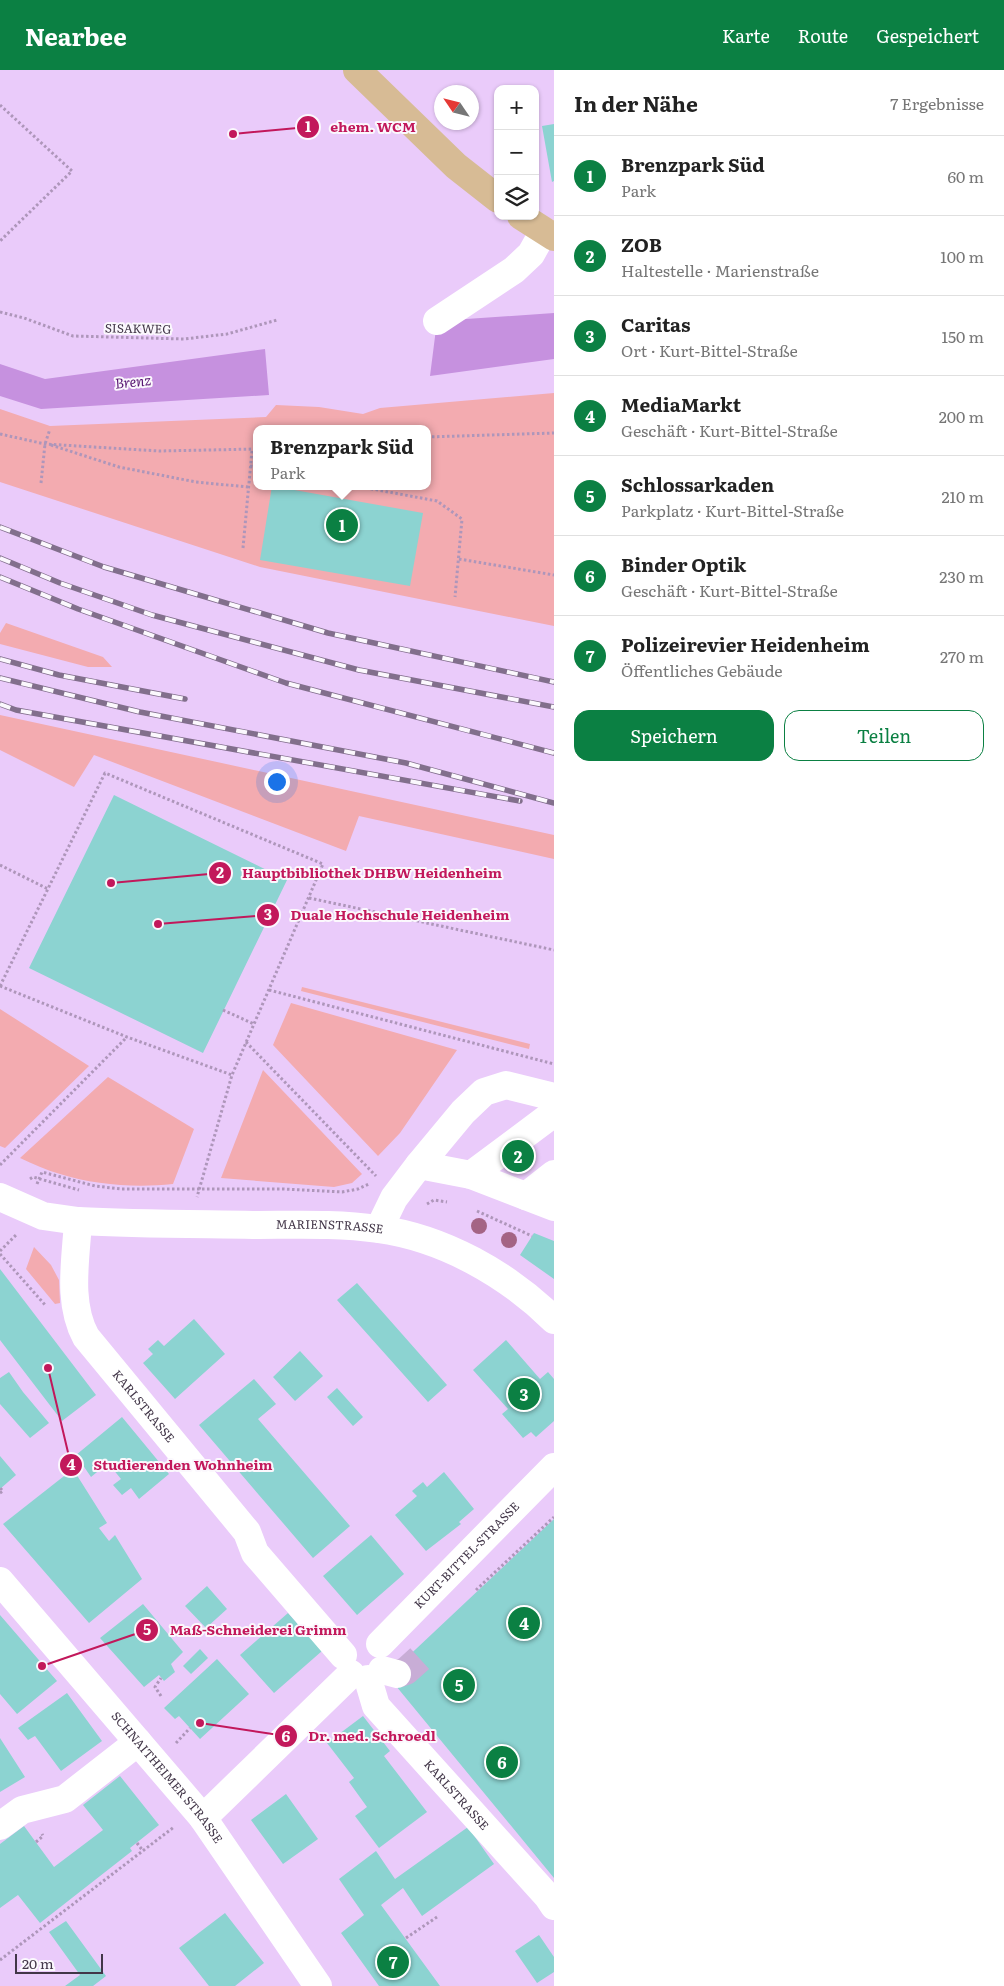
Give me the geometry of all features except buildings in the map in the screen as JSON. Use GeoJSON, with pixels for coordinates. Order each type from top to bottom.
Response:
{"type":"FeatureCollection","features":[{"type":"Feature","properties":{"kind":"main road"},"geometry":{"type":"LineString","coordinates":[[357,70],[456,166],[494,196]]}},
{"type":"Feature","properties":{"kind":"street"},"geometry":{"type":"LineString","coordinates":[[437,321],[514,270],[531,254],[540,228]]}},
{"type":"Feature","properties":{"kind":"street"},"geometry":{"type":"LineString","coordinates":[[378,1229],[394,1198],[419,1165],[463,1112],[484,1092],[506,1085],[554,1097]]}},
{"type":"Feature","properties":{"kind":"street"},"geometry":{"type":"LineString","coordinates":[[471,1175],[554,1113]]}},
{"type":"Feature","properties":{"kind":"street"},"geometry":{"type":"LineString","coordinates":[[419,1165],[471,1175],[554,1207]]}},
{"type":"Feature","properties":{"kind":"street"},"geometry":{"type":"LineString","coordinates":[[526,1196],[554,1174]]}},
{"type":"Feature","properties":{"kind":"street"},"geometry":{"type":"LineString","coordinates":[[0,1197],[42,1216],[78,1221]]}},
{"type":"Feature","properties":{"kind":"street","name":"MARIENSTRASSE"},"geometry":{"type":"LineString","coordinates":[[78,1221],[378,1229],[414,1237],[477,1262],[509,1282],[554,1320]]}},
{"type":"Feature","properties":{"kind":"street","name":"KARLSTRASSE"},"geometry":{"type":"LineString","coordinates":[[78,1221],[74,1299],[76,1314],[86,1337],[247,1532],[256,1553],[370,1666],[376,1706],[496,1838],[554,1906]]}},
{"type":"Feature","properties":{"kind":"street","name":"KURT-BITTEL-STRASSE"},"geometry":{"type":"LineString","coordinates":[[200,1814],[370,1666],[554,1467]]}},
{"type":"Feature","properties":{"kind":"street","name":"SCHNAITHEIMER STRASSE"},"geometry":{"type":"LineString","coordinates":[[0,1581],[200,1814],[318,1986]]}},
{"type":"Feature","properties":{"kind":"street"},"geometry":{"type":"LineString","coordinates":[[0,1826],[22,1810],[65,1798],[138,1742]]}},
{"type":"Feature","properties":{"kind":"path"},"geometry":{"type":"LineString","coordinates":[[0,104],[72,171],[0,241]]}},
{"type":"Feature","properties":{"kind":"path","name":"SISAKWEG"},"geometry":{"type":"LineString","coordinates":[[0,312],[24,318],[73,336],[184,339],[227,334],[277,320]]}},
{"type":"Feature","properties":{"kind":"path"},"geometry":{"type":"LineString","coordinates":[[41,483],[50,429]]}},
{"type":"Feature","properties":{"kind":"path"},"geometry":{"type":"LineString","coordinates":[[431,437],[554,433]]}},
{"type":"Feature","properties":{"kind":"path"},"geometry":{"type":"LineString","coordinates":[[0,434],[46,444],[119,467],[196,482],[248,487]]}},
{"type":"Feature","properties":{"kind":"path"},"geometry":{"type":"LineString","coordinates":[[46,444],[159,451],[252,450],[243,548]]}},
{"type":"Feature","properties":{"kind":"path"},"geometry":{"type":"LineString","coordinates":[[377,490],[436,501],[462,519],[455,597]]}},
{"type":"Feature","properties":{"kind":"path"},"geometry":{"type":"LineString","coordinates":[[459,558],[554,575]]}},
{"type":"Feature","properties":{"kind":"path"},"geometry":{"type":"LineString","coordinates":[[188,1224],[232,1075],[323,864],[105,773],[0,986],[127,1037],[232,1075]]}},
{"type":"Feature","properties":{"kind":"path"},"geometry":{"type":"LineString","coordinates":[[0,865],[48,889]]}},
{"type":"Feature","properties":{"kind":"path"},"geometry":{"type":"LineString","coordinates":[[309,898],[554,950]]}},
{"type":"Feature","properties":{"kind":"path"},"geometry":{"type":"LineString","coordinates":[[269,990],[554,1064]]}},
{"type":"Feature","properties":{"kind":"path"},"geometry":{"type":"LineString","coordinates":[[223,1010],[254,1024]]}},
{"type":"Feature","properties":{"kind":"path"},"geometry":{"type":"LineString","coordinates":[[0,1165],[127,1037]]}},
{"type":"Feature","properties":{"kind":"path"},"geometry":{"type":"LineString","coordinates":[[246,1042],[377,1177],[394,1198],[417,1210],[434,1200],[451,1202]]}},
{"type":"Feature","properties":{"kind":"path"},"geometry":{"type":"LineString","coordinates":[[468,1207],[532,1236]]}},
{"type":"Feature","properties":{"kind":"path"},"geometry":{"type":"LineString","coordinates":[[0,1254],[53,1313],[76,1314]]}},
{"type":"Feature","properties":{"kind":"path"},"geometry":{"type":"LineString","coordinates":[[0,1488],[3,1491],[0,1493]]}},
{"type":"Feature","properties":{"kind":"path"},"geometry":{"type":"LineString","coordinates":[[161,1696],[155,1687],[162,1678]]}},
{"type":"Feature","properties":{"kind":"path"},"geometry":{"type":"LineString","coordinates":[[0,1960],[144,1851],[200,1814]]}},
{"type":"Feature","properties":{"kind":"path"},"geometry":{"type":"LineString","coordinates":[[137,1843],[144,1851]]}},
{"type":"Feature","properties":{"kind":"path"},"geometry":{"type":"LineString","coordinates":[[406,1938],[437,1917]]}},
{"type":"Feature","properties":{"kind":"shaded area"},"geometry":{"type":"Polygon","coordinates":[[[554,393],[554,626],[260,567],[0,482],[0,409],[50,426],[266,417],[276,405],[319,407],[363,414],[380,408],[554,393]]]}},
{"type":"Feature","properties":{"kind":"shaded area"},"geometry":{"type":"Polygon","coordinates":[[[6,623],[103,657],[112,667],[88,667],[0,644],[0,633],[6,623]]]}},
{"type":"Feature","properties":{"kind":"shaded area"},"geometry":{"type":"Polygon","coordinates":[[[0,715],[554,835],[554,859],[359,816],[346,851],[94,755],[74,787],[0,750],[0,715]]]}},
{"type":"Feature","properties":{"kind":"shaded area"},"geometry":{"type":"Polygon","coordinates":[[[302,987],[530,1044],[529,1049],[301,991],[302,987]]]}},
{"type":"Feature","properties":{"kind":"shaded area"},"geometry":{"type":"Polygon","coordinates":[[[291,1003],[457,1050],[400,1133],[378,1156],[273,1045],[291,1003]]]}},
{"type":"Feature","properties":{"kind":"shaded area"},"geometry":{"type":"Polygon","coordinates":[[[0,1009],[89,1066],[5,1148],[0,1146],[0,1009]]]}},
{"type":"Feature","properties":{"kind":"shaded area"},"geometry":{"type":"Polygon","coordinates":[[[263,1070],[362,1174],[352,1183],[334,1187],[221,1178],[263,1070]]]}},
{"type":"Feature","properties":{"kind":"shaded area"},"geometry":{"type":"Polygon","coordinates":[[[108,1077],[194,1129],[173,1184],[145,1186],[87,1181],[40,1167],[20,1158],[108,1077]]]}},
{"type":"Feature","properties":{"kind":"shaded area"},"geometry":{"type":"Polygon","coordinates":[[[34,1247],[51,1265],[59,1280],[60,1303],[55,1304],[26,1269],[34,1247]]]}},
{"type":"Feature","properties":{"kind":"water"},"geometry":{"type":"Polygon","coordinates":[[[554,313],[554,359],[430,376],[437,321],[554,313]]]}},
{"type":"Feature","properties":{"kind":"water","name":"Brenz"},"geometry":{"type":"Polygon","coordinates":[[[265,349],[269,395],[41,409],[0,396],[0,364],[45,379],[265,349]]]}},
{"type":"Feature","properties":{"kind":"tunnel"},"geometry":{"type":"LineString","coordinates":[[397,1674],[406,1671],[428,1651]]}},
{"type":"Feature","properties":{"kind":"railway"},"geometry":{"type":"LineString","coordinates":[[0,527],[104,567],[328,633],[554,682]]}},
{"type":"Feature","properties":{"kind":"railway"},"geometry":{"type":"LineString","coordinates":[[0,558],[60,583],[152,615],[359,670],[554,707]]}},
{"type":"Feature","properties":{"kind":"railway"},"geometry":{"type":"LineString","coordinates":[[0,577],[78,609],[286,683],[554,753]]}},
{"type":"Feature","properties":{"kind":"railway"},"geometry":{"type":"LineString","coordinates":[[0,659],[59,675],[185,699]]}},
{"type":"Feature","properties":{"kind":"railway"},"geometry":{"type":"LineString","coordinates":[[0,678],[140,712],[406,763],[554,803]]}},
{"type":"Feature","properties":{"kind":"railway"},"geometry":{"type":"LineString","coordinates":[[0,704],[16,710],[520,801]]}},
{"type":"Feature","properties":{"kind":"place","name":"ehem. WCM"},"geometry":{"type":"Point","coordinates":[233,134]}},
{"type":"Feature","properties":{"kind":"place","name":"Brenzpark Süd"},"geometry":{"type":"Point","coordinates":[342,525]}},
{"type":"Feature","properties":{"kind":"place","name":"Hauptbibliothek DHBW Heidenheim"},"geometry":{"type":"Point","coordinates":[111,883]}},
{"type":"Feature","properties":{"kind":"place","name":"Duale Hochschule Heidenheim"},"geometry":{"type":"Point","coordinates":[158,924]}},
{"type":"Feature","properties":{"kind":"place","name":"ZOB"},"geometry":{"type":"Point","coordinates":[518,1156]}},
{"type":"Feature","properties":{"kind":"place","name":"Studierenden Wohnheim"},"geometry":{"type":"Point","coordinates":[48,1368]}},
{"type":"Feature","properties":{"kind":"place","name":"Caritas"},"geometry":{"type":"Point","coordinates":[524,1394]}},
{"type":"Feature","properties":{"kind":"place","name":"MediaMarkt"},"geometry":{"type":"Point","coordinates":[524,1623]}},
{"type":"Feature","properties":{"kind":"place","name":"Maß-Schneiderei Grimm"},"geometry":{"type":"Point","coordinates":[42,1666]}},
{"type":"Feature","properties":{"kind":"place","name":"Schlossarkaden"},"geometry":{"type":"Point","coordinates":[459,1685]}},
{"type":"Feature","properties":{"kind":"place","name":"Dr. med. Schroedl"},"geometry":{"type":"Point","coordinates":[200,1723]}},
{"type":"Feature","properties":{"kind":"place","name":"Binder Optik"},"geometry":{"type":"Point","coordinates":[502,1762]}},
{"type":"Feature","properties":{"kind":"place","name":"Polizeirevier Heidenheim"},"geometry":{"type":"Point","coordinates":[393,1962]}}]}
